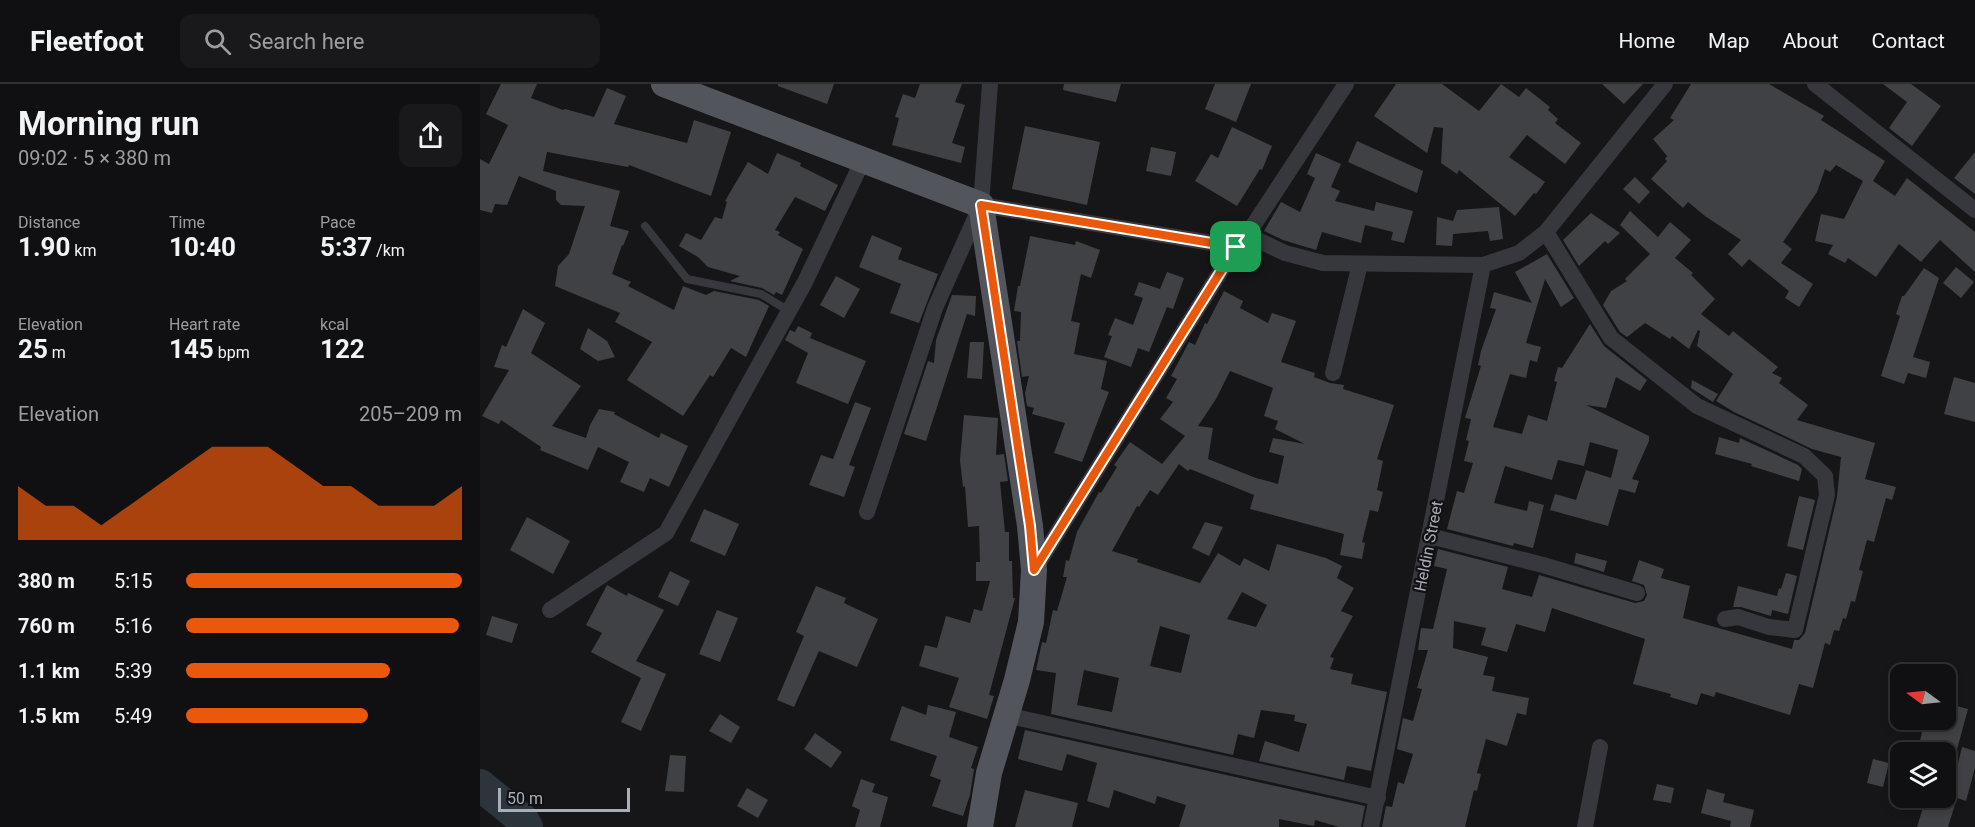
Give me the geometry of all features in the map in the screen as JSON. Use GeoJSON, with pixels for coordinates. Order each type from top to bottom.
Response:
{"type":"FeatureCollection","features":[{"type":"Feature","properties":{"kind":"main road"},"geometry":{"type":"LineString","coordinates":[[664,84],[981,205],[1030,526],[1034,570],[1031,622],[989,773],[980,827]]}},
{"type":"Feature","properties":{"kind":"street"},"geometry":{"type":"LineString","coordinates":[[867,512],[935,308],[981,205],[990,84]]}},
{"type":"Feature","properties":{"kind":"street"},"geometry":{"type":"LineString","coordinates":[[1034,570],[1241,241],[1346,84]]}},
{"type":"Feature","properties":{"kind":"street"},"geometry":{"type":"LineString","coordinates":[[981,205],[1241,241],[1323,263],[1483,265],[1519,253],[1546,232],[1665,84]]}},
{"type":"Feature","properties":{"kind":"street"},"geometry":{"type":"LineString","coordinates":[[1815,84],[1975,210]]}},
{"type":"Feature","properties":{"kind":"street"},"geometry":{"type":"LineString","coordinates":[[550,610],[666,533],[789,311],[863,160]]}},
{"type":"Feature","properties":{"kind":"street"},"geometry":{"type":"LineString","coordinates":[[1546,232],[1611,338],[1697,406],[1804,456],[1825,476],[1827,495],[1795,630],[1769,627],[1738,617],[1725,619]]}},
{"type":"Feature","properties":{"kind":"street"},"geometry":{"type":"LineString","coordinates":[[1334,373],[1360,264]]}},
{"type":"Feature","properties":{"kind":"street","name":"Heldin Street"},"geometry":{"type":"LineString","coordinates":[[1371,827],[1483,265]]}},
{"type":"Feature","properties":{"kind":"street"},"geometry":{"type":"LineString","coordinates":[[1430,536],[1637,593]]}},
{"type":"Feature","properties":{"kind":"street"},"geometry":{"type":"LineString","coordinates":[[1006,715],[1378,798]]}},
{"type":"Feature","properties":{"kind":"street"},"geometry":{"type":"LineString","coordinates":[[1585,827],[1600,747]]}},
{"type":"Feature","properties":{"kind":"lane"},"geometry":{"type":"LineString","coordinates":[[645,226],[687,279],[761,294],[789,311]]}},
{"type":"Feature","properties":{"kind":"building"},"geometry":{"type":"Polygon","coordinates":[[[501,84],[537,84],[531,98],[563,110],[594,117],[607,88],[626,96],[614,124],[687,143],[694,120],[731,132],[711,196],[629,165],[628,167],[547,152],[543,171],[620,191],[610,226],[629,231],[612,274],[631,282],[628,286],[674,310],[683,286],[706,295],[714,291],[759,300],[769,306],[746,357],[731,348],[713,377],[710,375],[683,416],[627,380],[652,342],[615,322],[620,313],[555,286],[558,266],[569,254],[585,206],[561,205],[556,200],[556,191],[519,176],[507,205],[495,204],[492,213],[480,210],[480,159],[489,164],[508,125],[486,114],[501,84]]]}},
{"type":"Feature","properties":{"kind":"building"},"geometry":{"type":"Polygon","coordinates":[[[778,84],[834,84],[827,104],[778,86],[778,84]]]}},
{"type":"Feature","properties":{"kind":"building"},"geometry":{"type":"Polygon","coordinates":[[[920,84],[962,84],[955,102],[965,105],[952,143],[965,147],[961,163],[892,145],[899,118],[895,117],[903,94],[915,98],[920,84]]]}},
{"type":"Feature","properties":{"kind":"building"},"geometry":{"type":"Polygon","coordinates":[[[1064,84],[1121,84],[1116,102],[1063,90],[1064,84]]]}},
{"type":"Feature","properties":{"kind":"building"},"geometry":{"type":"Polygon","coordinates":[[[1215,84],[1251,84],[1236,122],[1205,109],[1215,84]]]}},
{"type":"Feature","properties":{"kind":"building"},"geometry":{"type":"Polygon","coordinates":[[[1396,84],[1442,84],[1479,111],[1501,84],[1519,97],[1526,88],[1550,107],[1548,110],[1558,119],[1555,123],[1581,143],[1565,164],[1527,135],[1509,157],[1545,182],[1515,216],[1459,170],[1457,174],[1441,163],[1443,128],[1434,127],[1427,153],[1374,116],[1396,84]]]}},
{"type":"Feature","properties":{"kind":"building"},"geometry":{"type":"Polygon","coordinates":[[[1602,84],[1643,84],[1624,104],[1602,84]]]}},
{"type":"Feature","properties":{"kind":"building"},"geometry":{"type":"Polygon","coordinates":[[[1691,84],[1769,84],[1824,116],[1821,120],[1885,161],[1873,181],[1895,196],[1907,178],[1975,232],[1975,272],[1940,240],[1921,262],[1899,244],[1876,277],[1848,258],[1845,263],[1828,254],[1833,245],[1815,241],[1821,214],[1844,219],[1863,181],[1836,165],[1830,172],[1825,169],[1817,192],[1783,242],[1792,249],[1781,263],[1813,284],[1799,307],[1785,298],[1789,291],[1749,259],[1742,267],[1728,254],[1741,240],[1688,202],[1683,208],[1651,179],[1667,161],[1665,159],[1667,156],[1653,139],[1674,120],[1670,118],[1691,84]]]}},
{"type":"Feature","properties":{"kind":"building"},"geometry":{"type":"Polygon","coordinates":[[[1883,84],[1911,84],[1941,106],[1912,146],[1889,128],[1907,102],[1883,84]]]}},
{"type":"Feature","properties":{"kind":"building"},"geometry":{"type":"Polygon","coordinates":[[[1025,126],[1100,142],[1087,205],[1012,189],[1025,126]]]}},
{"type":"Feature","properties":{"kind":"building"},"geometry":{"type":"Polygon","coordinates":[[[1232,127],[1272,146],[1262,170],[1260,169],[1237,206],[1195,181],[1211,154],[1218,158],[1232,127]]]}},
{"type":"Feature","properties":{"kind":"building"},"geometry":{"type":"Polygon","coordinates":[[[1357,141],[1423,171],[1417,193],[1348,162],[1357,141]]]}},
{"type":"Feature","properties":{"kind":"building"},"geometry":{"type":"Polygon","coordinates":[[[1151,147],[1176,152],[1171,176],[1146,171],[1151,147]]]}},
{"type":"Feature","properties":{"kind":"building"},"geometry":{"type":"Polygon","coordinates":[[[1975,152],[1975,194],[1954,178],[1975,152]]]}},
{"type":"Feature","properties":{"kind":"building"},"geometry":{"type":"Polygon","coordinates":[[[777,153],[801,163],[800,166],[838,185],[825,211],[795,197],[775,230],[780,232],[778,235],[803,249],[782,295],[776,292],[774,295],[762,288],[730,281],[740,276],[708,267],[698,257],[679,246],[686,233],[701,240],[715,217],[722,219],[727,202],[725,201],[748,162],[768,174],[777,153]]]}},
{"type":"Feature","properties":{"kind":"building"},"geometry":{"type":"Polygon","coordinates":[[[1316,153],[1341,164],[1331,187],[1340,191],[1335,201],[1374,211],[1376,202],[1413,211],[1404,243],[1391,240],[1393,232],[1365,225],[1361,243],[1322,232],[1316,250],[1283,240],[1264,231],[1281,202],[1300,212],[1315,178],[1307,174],[1316,153]]]}},
{"type":"Feature","properties":{"kind":"building"},"geometry":{"type":"Polygon","coordinates":[[[1635,177],[1650,192],[1639,204],[1623,189],[1635,177]]]}},
{"type":"Feature","properties":{"kind":"building"},"geometry":{"type":"Polygon","coordinates":[[[1499,207],[1503,239],[1490,241],[1488,231],[1453,234],[1452,246],[1436,245],[1437,217],[1453,221],[1457,210],[1499,207]]]}},
{"type":"Feature","properties":{"kind":"building"},"geometry":{"type":"Polygon","coordinates":[[[1630,211],[1658,237],[1670,222],[1691,240],[1675,258],[1693,273],[1691,275],[1715,299],[1701,314],[1729,336],[1733,331],[1778,367],[1772,373],[1782,378],[1779,383],[1808,405],[1797,420],[1875,443],[1865,479],[1896,487],[1892,500],[1886,498],[1874,542],[1867,540],[1859,570],[1863,571],[1855,602],[1851,601],[1846,619],[1843,618],[1839,631],[1834,630],[1830,645],[1825,643],[1813,688],[1799,684],[1790,715],[1716,692],[1714,697],[1701,693],[1697,705],[1670,697],[1671,694],[1633,684],[1645,639],[1552,608],[1545,632],[1516,624],[1507,652],[1481,645],[1486,628],[1454,621],[1453,648],[1488,657],[1483,675],[1495,677],[1492,691],[1529,698],[1526,715],[1517,713],[1507,746],[1486,739],[1477,773],[1481,774],[1477,791],[1474,790],[1465,827],[1382,827],[1386,806],[1392,807],[1398,782],[1404,784],[1413,754],[1397,749],[1403,718],[1413,721],[1422,689],[1417,688],[1428,650],[1418,650],[1421,628],[1433,629],[1447,569],[1434,566],[1438,549],[1508,567],[1502,589],[1532,597],[1539,575],[1635,603],[1644,601],[1647,595],[1644,585],[1632,581],[1639,560],[1664,569],[1661,578],[1690,586],[1683,618],[1792,649],[1794,640],[1799,640],[1805,633],[1837,497],[1841,457],[1812,449],[1716,401],[1733,374],[1697,346],[1700,331],[1698,330],[1689,349],[1672,336],[1670,339],[1645,323],[1627,337],[1620,332],[1603,305],[1611,291],[1627,281],[1625,279],[1650,254],[1620,225],[1630,211]]]}},
{"type":"Feature","properties":{"kind":"building"},"geometry":{"type":"Polygon","coordinates":[[[1591,213],[1620,233],[1608,244],[1605,241],[1579,266],[1563,240],[1591,213]]]}},
{"type":"Feature","properties":{"kind":"building"},"geometry":{"type":"Polygon","coordinates":[[[872,235],[902,248],[898,259],[938,274],[919,323],[890,313],[901,284],[859,267],[872,235]]]}},
{"type":"Feature","properties":{"kind":"building"},"geometry":{"type":"Polygon","coordinates":[[[1030,236],[1075,245],[1076,241],[1100,250],[1091,278],[1081,274],[1071,321],[1080,323],[1074,354],[1107,361],[1101,389],[1109,392],[1082,462],[1054,453],[1065,423],[1032,414],[1034,408],[1027,406],[1025,393],[1029,376],[1022,377],[1017,341],[1020,341],[1021,312],[1014,311],[1030,236]]]}},
{"type":"Feature","properties":{"kind":"building"},"geometry":{"type":"Polygon","coordinates":[[[1547,254],[1574,298],[1561,307],[1545,279],[1526,343],[1541,347],[1537,362],[1530,360],[1526,378],[1510,374],[1493,427],[1522,434],[1528,415],[1547,421],[1557,382],[1554,381],[1558,367],[1562,368],[1590,324],[1604,346],[1647,380],[1640,391],[1616,377],[1606,408],[1586,405],[1649,436],[1649,441],[1632,479],[1639,481],[1635,493],[1619,489],[1608,526],[1550,510],[1555,494],[1576,500],[1586,470],[1611,478],[1618,450],[1590,442],[1584,466],[1558,460],[1552,480],[1505,466],[1494,503],[1527,511],[1529,501],[1544,505],[1533,548],[1514,543],[1513,546],[1447,529],[1457,491],[1464,493],[1473,463],[1464,461],[1471,419],[1465,418],[1481,366],[1478,365],[1481,351],[1496,309],[1490,308],[1494,292],[1532,303],[1515,272],[1547,254]]]}},
{"type":"Feature","properties":{"kind":"building"},"geometry":{"type":"Polygon","coordinates":[[[1956,267],[1974,282],[1961,298],[1943,283],[1956,267]]]}},
{"type":"Feature","properties":{"kind":"building"},"geometry":{"type":"Polygon","coordinates":[[[1924,268],[1939,278],[1913,357],[1930,362],[1926,378],[1908,373],[1904,384],[1881,376],[1900,316],[1896,314],[1902,296],[1924,268]]]}},
{"type":"Feature","properties":{"kind":"building"},"geometry":{"type":"Polygon","coordinates":[[[1167,272],[1184,278],[1173,309],[1167,307],[1149,352],[1138,348],[1131,367],[1104,357],[1112,336],[1108,335],[1115,318],[1133,325],[1143,298],[1134,295],[1139,282],[1160,289],[1167,272]]]}},
{"type":"Feature","properties":{"kind":"building"},"geometry":{"type":"Polygon","coordinates":[[[836,276],[860,289],[844,318],[820,305],[836,276]]]}},
{"type":"Feature","properties":{"kind":"building"},"geometry":{"type":"Polygon","coordinates":[[[1224,291],[1243,301],[1240,308],[1268,323],[1272,313],[1296,321],[1281,362],[1315,373],[1314,377],[1330,383],[1344,385],[1343,389],[1394,405],[1377,459],[1383,461],[1377,490],[1383,492],[1378,512],[1370,510],[1362,542],[1365,543],[1362,559],[1340,555],[1344,534],[1250,509],[1254,495],[1190,469],[1188,471],[1179,464],[1158,495],[1150,490],[1139,507],[1137,506],[1112,551],[1200,583],[1218,553],[1240,566],[1244,558],[1269,571],[1277,544],[1326,558],[1342,566],[1337,578],[1354,588],[1341,611],[1353,616],[1330,657],[1334,658],[1330,669],[1353,674],[1351,684],[1387,692],[1371,771],[1347,766],[1344,780],[1259,761],[1265,741],[1299,752],[1307,724],[1294,721],[1295,715],[1261,710],[1254,738],[1238,734],[1233,755],[1051,714],[1056,673],[1036,670],[1042,642],[1046,643],[1053,610],[1057,611],[1067,577],[1063,577],[1066,560],[1069,561],[1077,532],[1099,492],[1101,493],[1117,467],[1114,465],[1130,442],[1162,464],[1185,436],[1160,419],[1173,402],[1166,398],[1177,379],[1171,376],[1189,342],[1195,345],[1205,323],[1207,324],[1224,291]],[[1230,371],[1216,399],[1198,426],[1213,428],[1208,459],[1278,484],[1284,456],[1269,452],[1273,438],[1305,444],[1275,429],[1278,421],[1264,416],[1273,388],[1230,371]],[[1242,592],[1227,619],[1256,627],[1267,605],[1242,592]],[[1160,626],[1150,666],[1181,673],[1190,635],[1160,626]],[[1084,670],[1077,705],[1112,712],[1119,678],[1084,670]]]}},
{"type":"Feature","properties":{"kind":"building"},"geometry":{"type":"Polygon","coordinates":[[[952,295],[976,296],[975,316],[967,314],[926,441],[904,434],[928,361],[934,363],[936,340],[952,295]]]}},
{"type":"Feature","properties":{"kind":"building"},"geometry":{"type":"Polygon","coordinates":[[[523,309],[545,323],[531,353],[581,386],[552,426],[586,438],[599,409],[615,412],[614,414],[659,438],[661,433],[688,446],[669,487],[650,478],[644,492],[620,482],[629,462],[598,447],[588,470],[540,450],[541,447],[501,420],[499,424],[482,416],[509,370],[494,367],[502,345],[506,347],[523,309]]]}},
{"type":"Feature","properties":{"kind":"building"},"geometry":{"type":"Polygon","coordinates":[[[798,326],[812,333],[810,338],[866,361],[848,404],[796,383],[808,353],[785,340],[790,330],[795,332],[798,326]]]}},
{"type":"Feature","properties":{"kind":"building"},"geometry":{"type":"Polygon","coordinates":[[[588,328],[607,341],[615,357],[598,361],[580,349],[588,328]]]}},
{"type":"Feature","properties":{"kind":"building"},"geometry":{"type":"Polygon","coordinates":[[[970,342],[984,342],[982,379],[967,378],[970,342]]]}},
{"type":"Feature","properties":{"kind":"building"},"geometry":{"type":"Polygon","coordinates":[[[1954,377],[1975,383],[1975,422],[1944,414],[1954,377]]]}},
{"type":"Feature","properties":{"kind":"building"},"geometry":{"type":"Polygon","coordinates":[[[1692,380],[1718,394],[1713,402],[1691,388],[1692,380]]]}},
{"type":"Feature","properties":{"kind":"building"},"geometry":{"type":"Polygon","coordinates":[[[855,402],[871,408],[849,465],[855,467],[844,497],[809,485],[821,455],[833,459],[855,402]]]}},
{"type":"Feature","properties":{"kind":"building"},"geometry":{"type":"Polygon","coordinates":[[[964,415],[998,418],[996,455],[1004,454],[1008,481],[1000,482],[1005,532],[1009,532],[1009,561],[1012,561],[1013,598],[1015,598],[989,695],[994,696],[987,719],[949,707],[959,678],[919,666],[925,645],[937,648],[946,616],[970,623],[974,609],[982,611],[990,581],[976,581],[976,562],[980,562],[979,526],[968,527],[965,486],[963,487],[960,460],[964,415]]]}},
{"type":"Feature","properties":{"kind":"building"},"geometry":{"type":"Polygon","coordinates":[[[1719,437],[1739,443],[1740,438],[1798,465],[1802,469],[1799,481],[1751,466],[1752,464],[1715,454],[1719,437]]]}},
{"type":"Feature","properties":{"kind":"building"},"geometry":{"type":"Polygon","coordinates":[[[1799,496],[1815,500],[1803,550],[1787,546],[1799,496]]]}},
{"type":"Feature","properties":{"kind":"building"},"geometry":{"type":"Polygon","coordinates":[[[704,509],[739,524],[725,556],[690,541],[704,509]]]}},
{"type":"Feature","properties":{"kind":"building"},"geometry":{"type":"Polygon","coordinates":[[[527,517],[570,541],[553,574],[510,550],[527,517]]]}},
{"type":"Feature","properties":{"kind":"building"},"geometry":{"type":"Polygon","coordinates":[[[1205,522],[1223,527],[1209,556],[1192,548],[1205,522]]]}},
{"type":"Feature","properties":{"kind":"building"},"geometry":{"type":"Polygon","coordinates":[[[1576,553],[1607,561],[1604,572],[1574,563],[1576,553]]]}},
{"type":"Feature","properties":{"kind":"building"},"geometry":{"type":"Polygon","coordinates":[[[670,571],[690,581],[678,606],[658,597],[670,571]]]}},
{"type":"Feature","properties":{"kind":"building"},"geometry":{"type":"Polygon","coordinates":[[[1786,573],[1797,576],[1788,614],[1772,610],[1771,616],[1741,607],[1733,607],[1738,586],[1777,596],[1786,573]]]}},
{"type":"Feature","properties":{"kind":"building"},"geometry":{"type":"Polygon","coordinates":[[[607,585],[627,596],[628,593],[664,610],[636,661],[666,674],[641,731],[621,722],[641,678],[591,652],[602,633],[586,625],[607,585]]]}},
{"type":"Feature","properties":{"kind":"building"},"geometry":{"type":"Polygon","coordinates":[[[816,586],[846,598],[844,603],[878,619],[857,667],[819,651],[794,707],[777,700],[804,636],[796,632],[816,586]]]}},
{"type":"Feature","properties":{"kind":"building"},"geometry":{"type":"Polygon","coordinates":[[[717,610],[738,618],[720,662],[699,654],[717,610]]]}},
{"type":"Feature","properties":{"kind":"building"},"geometry":{"type":"Polygon","coordinates":[[[492,616],[518,624],[512,643],[486,635],[492,616]]]}},
{"type":"Feature","properties":{"kind":"building"},"geometry":{"type":"Polygon","coordinates":[[[928,705],[956,712],[949,737],[978,747],[971,768],[974,769],[970,795],[963,816],[932,806],[941,780],[930,776],[937,756],[890,740],[902,706],[926,715],[928,705]]]}},
{"type":"Feature","properties":{"kind":"building"},"geometry":{"type":"Polygon","coordinates":[[[1956,706],[1968,709],[1956,753],[1956,742],[1920,742],[1923,730],[1956,730],[1956,706]]]}},
{"type":"Feature","properties":{"kind":"building"},"geometry":{"type":"Polygon","coordinates":[[[720,714],[740,727],[731,743],[709,731],[720,714]]]}},
{"type":"Feature","properties":{"kind":"building"},"geometry":{"type":"Polygon","coordinates":[[[1025,730],[1365,806],[1361,827],[1339,827],[1315,820],[1314,826],[1279,819],[1279,827],[1179,827],[1186,805],[1157,796],[1155,804],[1114,790],[1109,808],[1087,801],[1097,763],[1067,754],[1062,771],[1018,759],[1025,730]]]}},
{"type":"Feature","properties":{"kind":"building"},"geometry":{"type":"Polygon","coordinates":[[[815,733],[842,752],[831,768],[804,749],[815,733]]]}},
{"type":"Feature","properties":{"kind":"building"},"geometry":{"type":"Polygon","coordinates":[[[1962,747],[1975,751],[1975,768],[1966,801],[1957,798],[1956,801],[1956,772],[1962,747]]]}},
{"type":"Feature","properties":{"kind":"building"},"geometry":{"type":"Polygon","coordinates":[[[670,755],[686,756],[684,792],[665,791],[670,755]]]}},
{"type":"Feature","properties":{"kind":"building"},"geometry":{"type":"Polygon","coordinates":[[[1873,759],[1889,763],[1883,787],[1867,783],[1873,759]]]}},
{"type":"Feature","properties":{"kind":"building"},"geometry":{"type":"Polygon","coordinates":[[[861,779],[875,784],[872,792],[888,797],[880,827],[855,827],[860,810],[852,806],[861,779]]]}},
{"type":"Feature","properties":{"kind":"building"},"geometry":{"type":"Polygon","coordinates":[[[1657,784],[1674,788],[1671,803],[1653,800],[1657,784]]]}},
{"type":"Feature","properties":{"kind":"building"},"geometry":{"type":"Polygon","coordinates":[[[747,788],[768,800],[758,818],[737,806],[747,788]]]}},
{"type":"Feature","properties":{"kind":"building"},"geometry":{"type":"Polygon","coordinates":[[[1707,789],[1725,794],[1723,802],[1754,810],[1750,827],[1730,827],[1731,821],[1701,813],[1707,789]]]}},
{"type":"Feature","properties":{"kind":"building"},"geometry":{"type":"Polygon","coordinates":[[[1025,790],[1078,803],[1072,827],[1015,827],[1025,790]]]}},
{"type":"Feature","properties":{"kind":"building"},"geometry":{"type":"Polygon","coordinates":[[[1923,808],[1954,808],[1948,827],[1917,827],[1923,808]]]}},
{"type":"Feature","properties":{"kind":"waterway"},"geometry":{"type":"LineString","coordinates":[[480,785],[523,820],[527,827]]}},
{"type":"Feature","properties":{"kind":"route"},"geometry":{"type":"LineString","coordinates":[[981,205],[1236,247],[1062,529],[1034,570],[1030,526],[981,205]]}}]}
